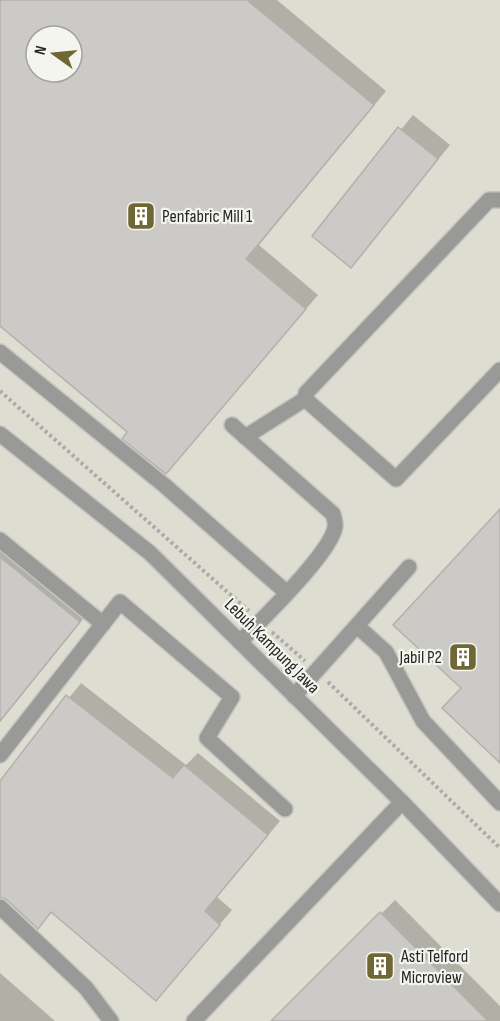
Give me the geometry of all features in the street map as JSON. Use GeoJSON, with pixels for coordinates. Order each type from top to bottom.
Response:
{"type":"FeatureCollection","features":[{"type":"Feature","properties":{"kind":"street"},"geometry":{"type":"LineString","coordinates":[[245,437],[305,399],[306,393],[489,200],[500,200]]}},
{"type":"Feature","properties":{"kind":"street"},"geometry":{"type":"LineString","coordinates":[[0,352],[164,485],[286,592]]}},
{"type":"Feature","properties":{"kind":"street"},"geometry":{"type":"LineString","coordinates":[[305,399],[396,479],[500,370]]}},
{"type":"Feature","properties":{"kind":"street"},"geometry":{"type":"LineString","coordinates":[[232,425],[333,514],[335,529],[328,543],[240,642]]}},
{"type":"Feature","properties":{"kind":"street","name":"Lebuh Kampung Jawa"},"geometry":{"type":"LineString","coordinates":[[0,434],[150,553],[402,802],[500,904]]}},
{"type":"Feature","properties":{"kind":"street"},"geometry":{"type":"LineString","coordinates":[[0,540],[103,624]]}},
{"type":"Feature","properties":{"kind":"street"},"geometry":{"type":"LineString","coordinates":[[294,696],[409,567]]}},
{"type":"Feature","properties":{"kind":"street"},"geometry":{"type":"LineString","coordinates":[[0,755],[120,602],[232,697],[207,738],[285,809]]}},
{"type":"Feature","properties":{"kind":"street"},"geometry":{"type":"LineString","coordinates":[[357,626],[386,652],[423,721],[500,803]]}},
{"type":"Feature","properties":{"kind":"street"},"geometry":{"type":"LineString","coordinates":[[194,1021],[402,802]]}},
{"type":"Feature","properties":{"kind":"street"},"geometry":{"type":"LineString","coordinates":[[0,907],[86,988],[111,1021]]}},
{"type":"Feature","properties":{"kind":"shaded area"},"geometry":{"type":"Polygon","coordinates":[[[0,0],[500,0],[500,1021],[0,1021],[0,0]]]}},
{"type":"Feature","properties":{"kind":"building","name":"Penfabric Mill 1"},"geometry":{"type":"Polygon","coordinates":[[[0,0],[247,0],[374,105],[246,259],[306,309],[166,474],[122,439],[127,432],[0,326],[0,0]]]}},
{"type":"Feature","properties":{"kind":"building"},"geometry":{"type":"Polygon","coordinates":[[[398,127],[438,159],[351,268],[312,236],[398,127]]]}},
{"type":"Feature","properties":{"kind":"building","name":"Jabil P2"},"geometry":{"type":"Polygon","coordinates":[[[500,509],[500,763],[442,708],[461,688],[393,625],[500,509]]]}},
{"type":"Feature","properties":{"kind":"building"},"geometry":{"type":"Polygon","coordinates":[[[0,557],[80,622],[0,721],[0,557]]]}},
{"type":"Feature","properties":{"kind":"building"},"geometry":{"type":"Polygon","coordinates":[[[66,695],[173,778],[184,765],[268,835],[205,911],[220,925],[156,1001],[51,912],[38,929],[7,900],[0,897],[0,781],[66,695]]]}},
{"type":"Feature","properties":{"kind":"building","name":"Asti Telford Microview"},"geometry":{"type":"Polygon","coordinates":[[[380,912],[488,1021],[271,1021],[380,912]]]}},
{"type":"Feature","properties":{"kind":"place","name":"Penfabric Mill 1"},"geometry":{"type":"Point","coordinates":[141,216]}},
{"type":"Feature","properties":{"kind":"place","name":"Jabil P2"},"geometry":{"type":"Point","coordinates":[463,657]}},
{"type":"Feature","properties":{"kind":"place","name":"Asti Telford Microview"},"geometry":{"type":"Point","coordinates":[380,966]}}]}
